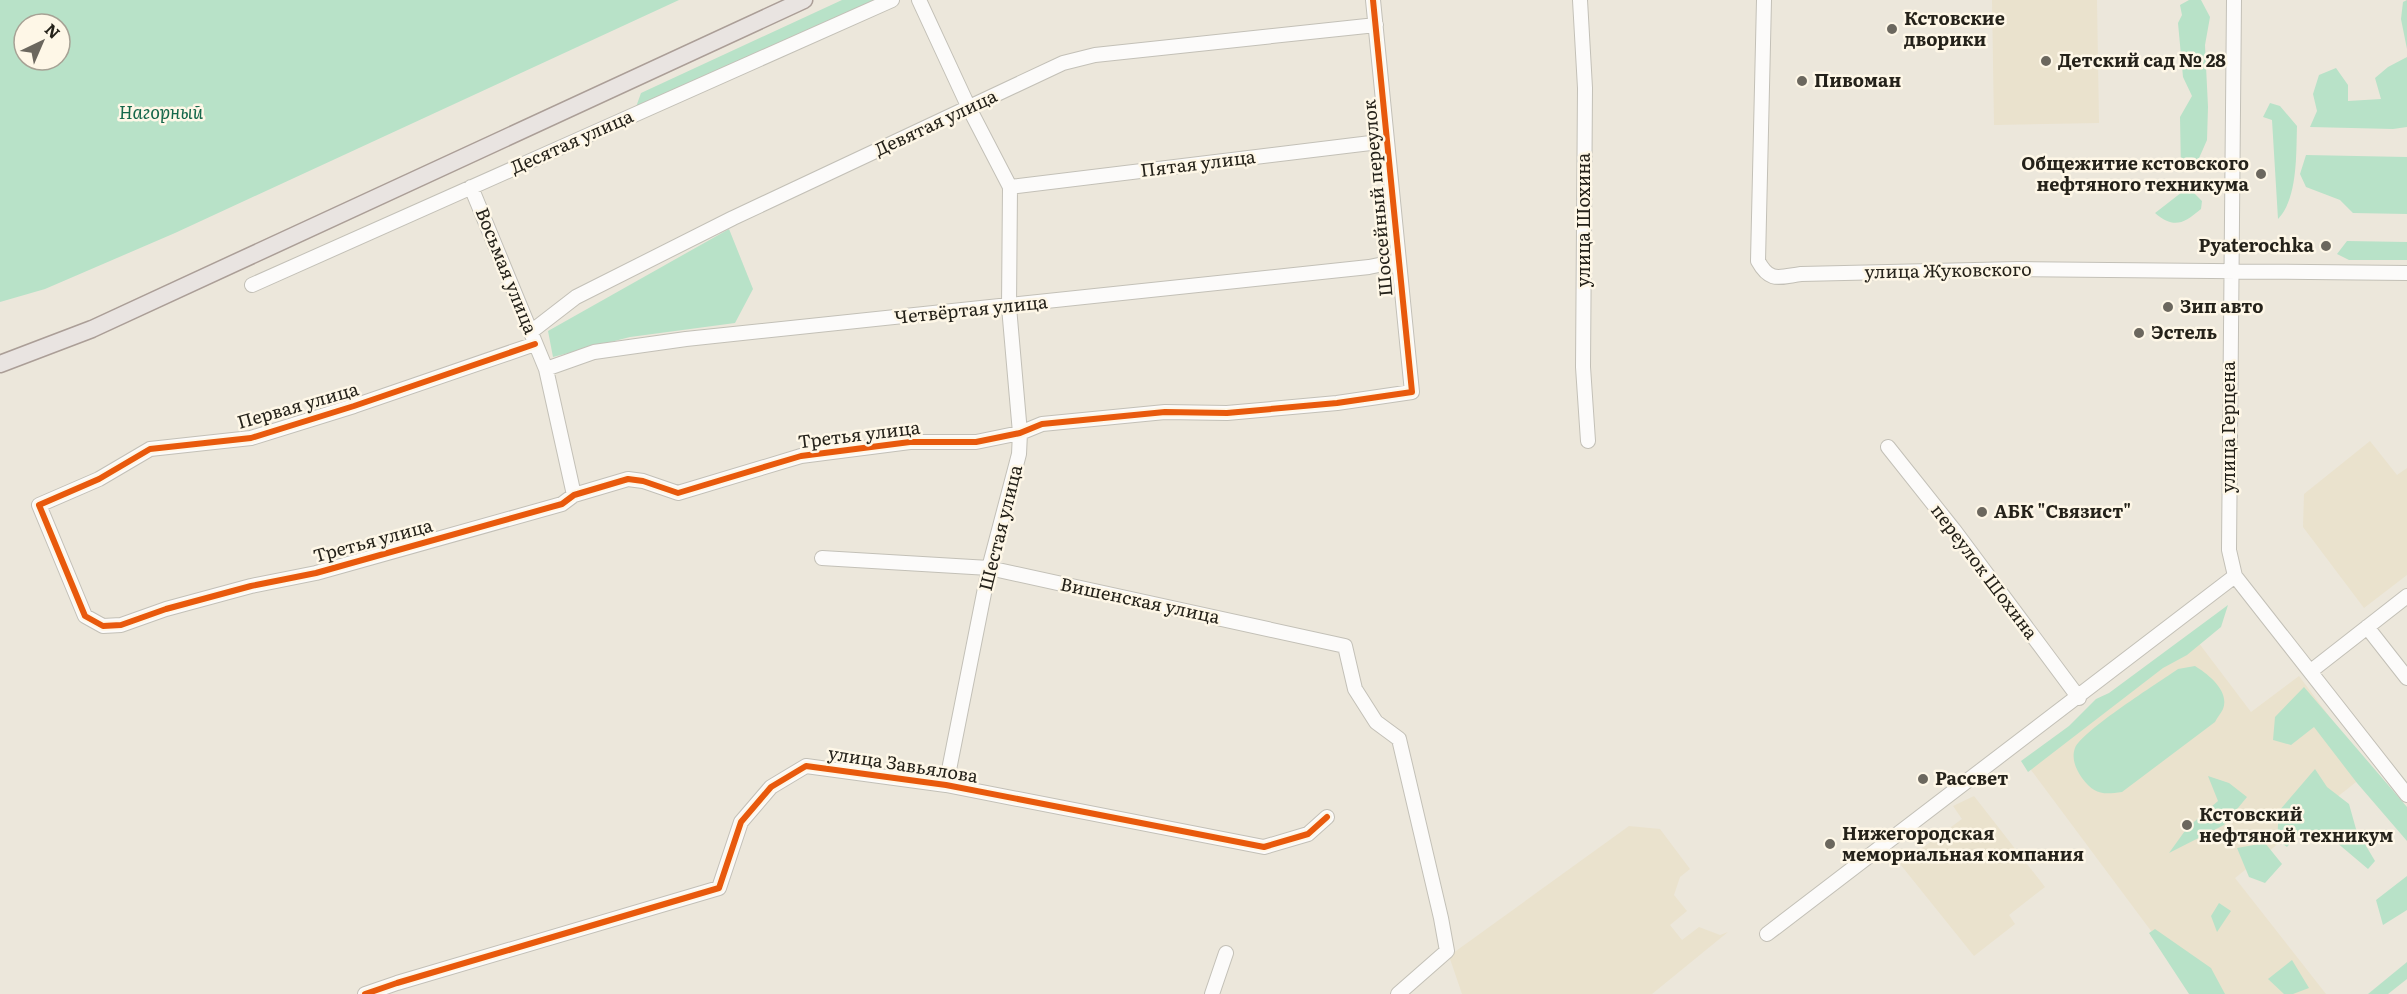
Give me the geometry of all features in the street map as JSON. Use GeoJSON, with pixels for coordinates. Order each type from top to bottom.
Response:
{"type":"FeatureCollection","features":[{"type":"Feature","properties":{"kind":"main road"},"geometry":{"type":"LineString","coordinates":[[0,364],[92,328],[804,0]]}},
{"type":"Feature","properties":{"kind":"street","name":"Десятая улица"},"geometry":{"type":"LineString","coordinates":[[252,285],[892,0]]}},
{"type":"Feature","properties":{"kind":"street","name":"Шестая улица"},"geometry":{"type":"LineString","coordinates":[[919,0],[969,108],[1010,187],[1009,307],[1020,433],[1019,454],[989,568],[946,785]]}},
{"type":"Feature","properties":{"kind":"street","name":"Шоссейный переулок"},"geometry":{"type":"LineString","coordinates":[[1374,0],[1412,392]]}},
{"type":"Feature","properties":{"kind":"street","name":"улица Шохина"},"geometry":{"type":"LineString","coordinates":[[1580,0],[1585,88],[1583,367],[1588,441]]}},
{"type":"Feature","properties":{"kind":"street","name":"улица Жуковского"},"geometry":{"type":"LineString","coordinates":[[1764,0],[1758,261],[1764,273],[1774,278],[1801,274],[2018,269],[2407,273]]}},
{"type":"Feature","properties":{"kind":"street","name":"улица Герцена"},"geometry":{"type":"LineString","coordinates":[[2234,0],[2229,550],[2235,576],[2407,795]]}},
{"type":"Feature","properties":{"kind":"street","name":"Девятая улица"},"geometry":{"type":"LineString","coordinates":[[533,337],[576,297],[733,218],[1063,63],[1095,55],[1376,25]]}},
{"type":"Feature","properties":{"kind":"street","name":"Пятая улица"},"geometry":{"type":"LineString","coordinates":[[1010,187],[1387,141]]}},
{"type":"Feature","properties":{"kind":"street","name":"Восьмая улица"},"geometry":{"type":"LineString","coordinates":[[471,187],[546,369],[574,495]]}},
{"type":"Feature","properties":{"kind":"street","name":"Четвёртая улица"},"geometry":{"type":"LineString","coordinates":[[546,369],[594,352],[686,339],[1009,307],[1369,267],[1398,261]]}},
{"type":"Feature","properties":{"kind":"street","name":"Первая улица"},"geometry":{"type":"LineString","coordinates":[[85,616],[39,505],[99,479],[150,449],[251,438],[354,406],[533,337]]}},
{"type":"Feature","properties":{"kind":"street","name":"Третья улица"},"geometry":{"type":"LineString","coordinates":[[85,616],[103,626],[121,625],[188,603],[251,586],[316,573],[562,504],[574,495],[628,479],[643,481],[678,493],[801,456],[910,442],[976,442],[1020,433],[1042,424],[1165,412],[1227,413],[1337,403],[1412,392]]}},
{"type":"Feature","properties":{"kind":"street","name":"переулок Шохина"},"geometry":{"type":"LineString","coordinates":[[1888,447],[2079,698]]}},
{"type":"Feature","properties":{"kind":"street","name":"Вишенская улица"},"geometry":{"type":"LineString","coordinates":[[822,558],[989,568],[1345,646],[1354,689],[1376,722],[1399,739],[1447,951],[1398,994]]}},
{"type":"Feature","properties":{"kind":"street"},"geometry":{"type":"LineString","coordinates":[[1767,934],[2079,698],[2235,576]]}},
{"type":"Feature","properties":{"kind":"street"},"geometry":{"type":"LineString","coordinates":[[2311,671],[2407,596]]}},
{"type":"Feature","properties":{"kind":"street"},"geometry":{"type":"LineString","coordinates":[[2367,627],[2407,678]]}},
{"type":"Feature","properties":{"kind":"street","name":"улица Завьялова"},"geometry":{"type":"LineString","coordinates":[[365,994],[718,888],[741,822],[771,787],[806,765],[946,785],[1264,847],[1308,834],[1327,817]]}},
{"type":"Feature","properties":{"kind":"street"},"geometry":{"type":"LineString","coordinates":[[1212,994],[1226,953]]}},
{"type":"Feature","properties":{"kind":"shaded area","name":"Детский сад № 28"},"geometry":{"type":"Polygon","coordinates":[[[1992,0],[2097,0],[2099,123],[1994,125],[1992,0]]]}},
{"type":"Feature","properties":{"kind":"shaded area"},"geometry":{"type":"Polygon","coordinates":[[[2370,441],[2397,475],[2407,468],[2407,575],[2364,608],[2303,527],[2304,494],[2370,441]]]}},
{"type":"Feature","properties":{"kind":"shaded area","name":"Кстовский нефтяной техникум"},"geometry":{"type":"Polygon","coordinates":[[[2195,638],[2251,712],[2299,676],[2370,771],[2235,878],[2326,994],[2198,994],[2028,766],[2195,638]]]}},
{"type":"Feature","properties":{"kind":"shaded area"},"geometry":{"type":"Polygon","coordinates":[[[1974,796],[2045,887],[2009,915],[2015,924],[1974,956],[1900,864],[1962,819],[1953,806],[1974,796]]]}},
{"type":"Feature","properties":{"kind":"shaded area"},"geometry":{"type":"Polygon","coordinates":[[[1629,826],[1660,829],[1690,869],[1680,877],[1674,895],[1687,911],[1670,925],[1682,940],[1699,927],[1720,935],[1728,932],[1652,994],[1462,994],[1449,956],[1629,826]]]}},
{"type":"Feature","properties":{"kind":"green space","name":"Нагорный"},"geometry":{"type":"Polygon","coordinates":[[[0,0],[679,0],[175,233],[45,289],[0,302],[0,0]]]}},
{"type":"Feature","properties":{"kind":"green space"},"geometry":{"type":"Polygon","coordinates":[[[842,0],[877,0],[636,107],[641,93],[842,0]]]}},
{"type":"Feature","properties":{"kind":"green space"},"geometry":{"type":"Polygon","coordinates":[[[2189,0],[2201,0],[2210,17],[2205,45],[2207,140],[2196,165],[2181,171],[2180,117],[2192,96],[2183,77],[2178,23],[2182,15],[2180,5],[2189,0]]]}},
{"type":"Feature","properties":{"kind":"green space"},"geometry":{"type":"Polygon","coordinates":[[[2407,0],[2407,49],[2401,19],[2403,2],[2407,0]]]}},
{"type":"Feature","properties":{"kind":"green space"},"geometry":{"type":"Polygon","coordinates":[[[2407,57],[2407,127],[2393,129],[2310,127],[2317,111],[2313,94],[2319,75],[2336,68],[2348,85],[2348,101],[2381,99],[2375,78],[2388,67],[2407,57]]]}},
{"type":"Feature","properties":{"kind":"green space"},"geometry":{"type":"Polygon","coordinates":[[[2270,103],[2280,106],[2297,126],[2293,188],[2285,210],[2278,219],[2272,120],[2263,117],[2270,103]]]}},
{"type":"Feature","properties":{"kind":"green space"},"geometry":{"type":"Polygon","coordinates":[[[2306,155],[2407,157],[2407,214],[2353,213],[2340,200],[2306,187],[2300,174],[2306,155]]]}},
{"type":"Feature","properties":{"kind":"green space"},"geometry":{"type":"Polygon","coordinates":[[[2186,189],[2192,191],[2202,201],[2201,209],[2195,214],[2184,221],[2173,223],[2155,213],[2186,189]]]}},
{"type":"Feature","properties":{"kind":"green space"},"geometry":{"type":"Polygon","coordinates":[[[729,229],[753,289],[735,323],[630,337],[553,357],[548,331],[729,229]]]}},
{"type":"Feature","properties":{"kind":"green space"},"geometry":{"type":"Polygon","coordinates":[[[2347,241],[2407,242],[2407,260],[2349,260],[2337,254],[2347,241]]]}},
{"type":"Feature","properties":{"kind":"green space"},"geometry":{"type":"Polygon","coordinates":[[[2228,605],[2221,627],[2187,655],[2163,668],[2028,772],[2021,761],[2069,726],[2096,699],[2109,693],[2228,605]]]}},
{"type":"Feature","properties":{"kind":"green space"},"geometry":{"type":"Polygon","coordinates":[[[2195,666],[2211,678],[2221,690],[2223,709],[2215,722],[2122,792],[2104,793],[2090,787],[2080,775],[2074,760],[2075,748],[2081,740],[2106,719],[2178,669],[2195,666]]]}},
{"type":"Feature","properties":{"kind":"green space"},"geometry":{"type":"Polygon","coordinates":[[[2304,687],[2407,807],[2407,841],[2357,783],[2314,727],[2291,745],[2273,740],[2275,717],[2304,687]]]}},
{"type":"Feature","properties":{"kind":"green space"},"geometry":{"type":"Polygon","coordinates":[[[2315,769],[2327,787],[2349,804],[2356,829],[2375,861],[2368,869],[2329,836],[2300,831],[2287,847],[2277,840],[2279,811],[2315,769]]]}},
{"type":"Feature","properties":{"kind":"green space"},"geometry":{"type":"Polygon","coordinates":[[[2208,776],[2229,783],[2247,797],[2224,825],[2169,853],[2187,828],[2218,801],[2208,776]]]}},
{"type":"Feature","properties":{"kind":"green space"},"geometry":{"type":"Polygon","coordinates":[[[2265,843],[2282,864],[2265,883],[2249,877],[2237,848],[2265,843]]]}},
{"type":"Feature","properties":{"kind":"green space"},"geometry":{"type":"Polygon","coordinates":[[[2407,876],[2407,910],[2383,925],[2376,900],[2407,876]]]}},
{"type":"Feature","properties":{"kind":"green space"},"geometry":{"type":"Polygon","coordinates":[[[2219,903],[2231,911],[2217,932],[2211,916],[2219,903]]]}},
{"type":"Feature","properties":{"kind":"green space"},"geometry":{"type":"Polygon","coordinates":[[[2155,929],[2211,968],[2225,994],[2189,994],[2149,933],[2155,929]]]}},
{"type":"Feature","properties":{"kind":"green space"},"geometry":{"type":"Polygon","coordinates":[[[2292,960],[2309,988],[2293,994],[2284,994],[2268,979],[2292,960]]]}},
{"type":"Feature","properties":{"kind":"green space"},"geometry":{"type":"Polygon","coordinates":[[[2407,962],[2407,979],[2388,994],[2368,994],[2407,962]]]}},
{"type":"Feature","properties":{"kind":"cycle path"},"geometry":{"type":"LineString","coordinates":[[535,344],[354,406],[251,438],[150,449],[99,479],[39,505],[85,616],[103,626],[121,625],[166,609],[251,586],[316,573],[562,504],[574,495],[628,479],[643,481],[678,493],[801,456],[910,442],[976,442],[1020,433],[1042,424],[1165,412],[1227,413],[1337,403],[1412,392],[1373,0]]}},
{"type":"Feature","properties":{"kind":"cycle path"},"geometry":{"type":"LineString","coordinates":[[365,994],[719,888],[741,822],[771,787],[806,766],[946,785],[1264,847],[1308,834],[1327,817]]}},
{"type":"Feature","properties":{"kind":"place","name":"Кстовские дворики"},"geometry":{"type":"Point","coordinates":[1892,29]}},
{"type":"Feature","properties":{"kind":"place","name":"Детский сад № 28"},"geometry":{"type":"Point","coordinates":[2046,61]}},
{"type":"Feature","properties":{"kind":"place","name":"Пивоман"},"geometry":{"type":"Point","coordinates":[1802,81]}},
{"type":"Feature","properties":{"kind":"place","name":"Общежитие кстовского нефтяного техникума"},"geometry":{"type":"Point","coordinates":[2261,174]}},
{"type":"Feature","properties":{"kind":"place","name":"Pyaterochka"},"geometry":{"type":"Point","coordinates":[2326,246]}},
{"type":"Feature","properties":{"kind":"place","name":"Зип авто"},"geometry":{"type":"Point","coordinates":[2168,307]}},
{"type":"Feature","properties":{"kind":"place","name":"Эстель"},"geometry":{"type":"Point","coordinates":[2139,333]}},
{"type":"Feature","properties":{"kind":"place","name":"АБК \"Связист\""},"geometry":{"type":"Point","coordinates":[1982,512]}},
{"type":"Feature","properties":{"kind":"place","name":"Рассвет"},"geometry":{"type":"Point","coordinates":[1923,779]}},
{"type":"Feature","properties":{"kind":"place","name":"Кстовский нефтяной техникум"},"geometry":{"type":"Point","coordinates":[2187,825]}},
{"type":"Feature","properties":{"kind":"place","name":"Нижегородская мемориальная компания"},"geometry":{"type":"Point","coordinates":[1830,844]}}]}
